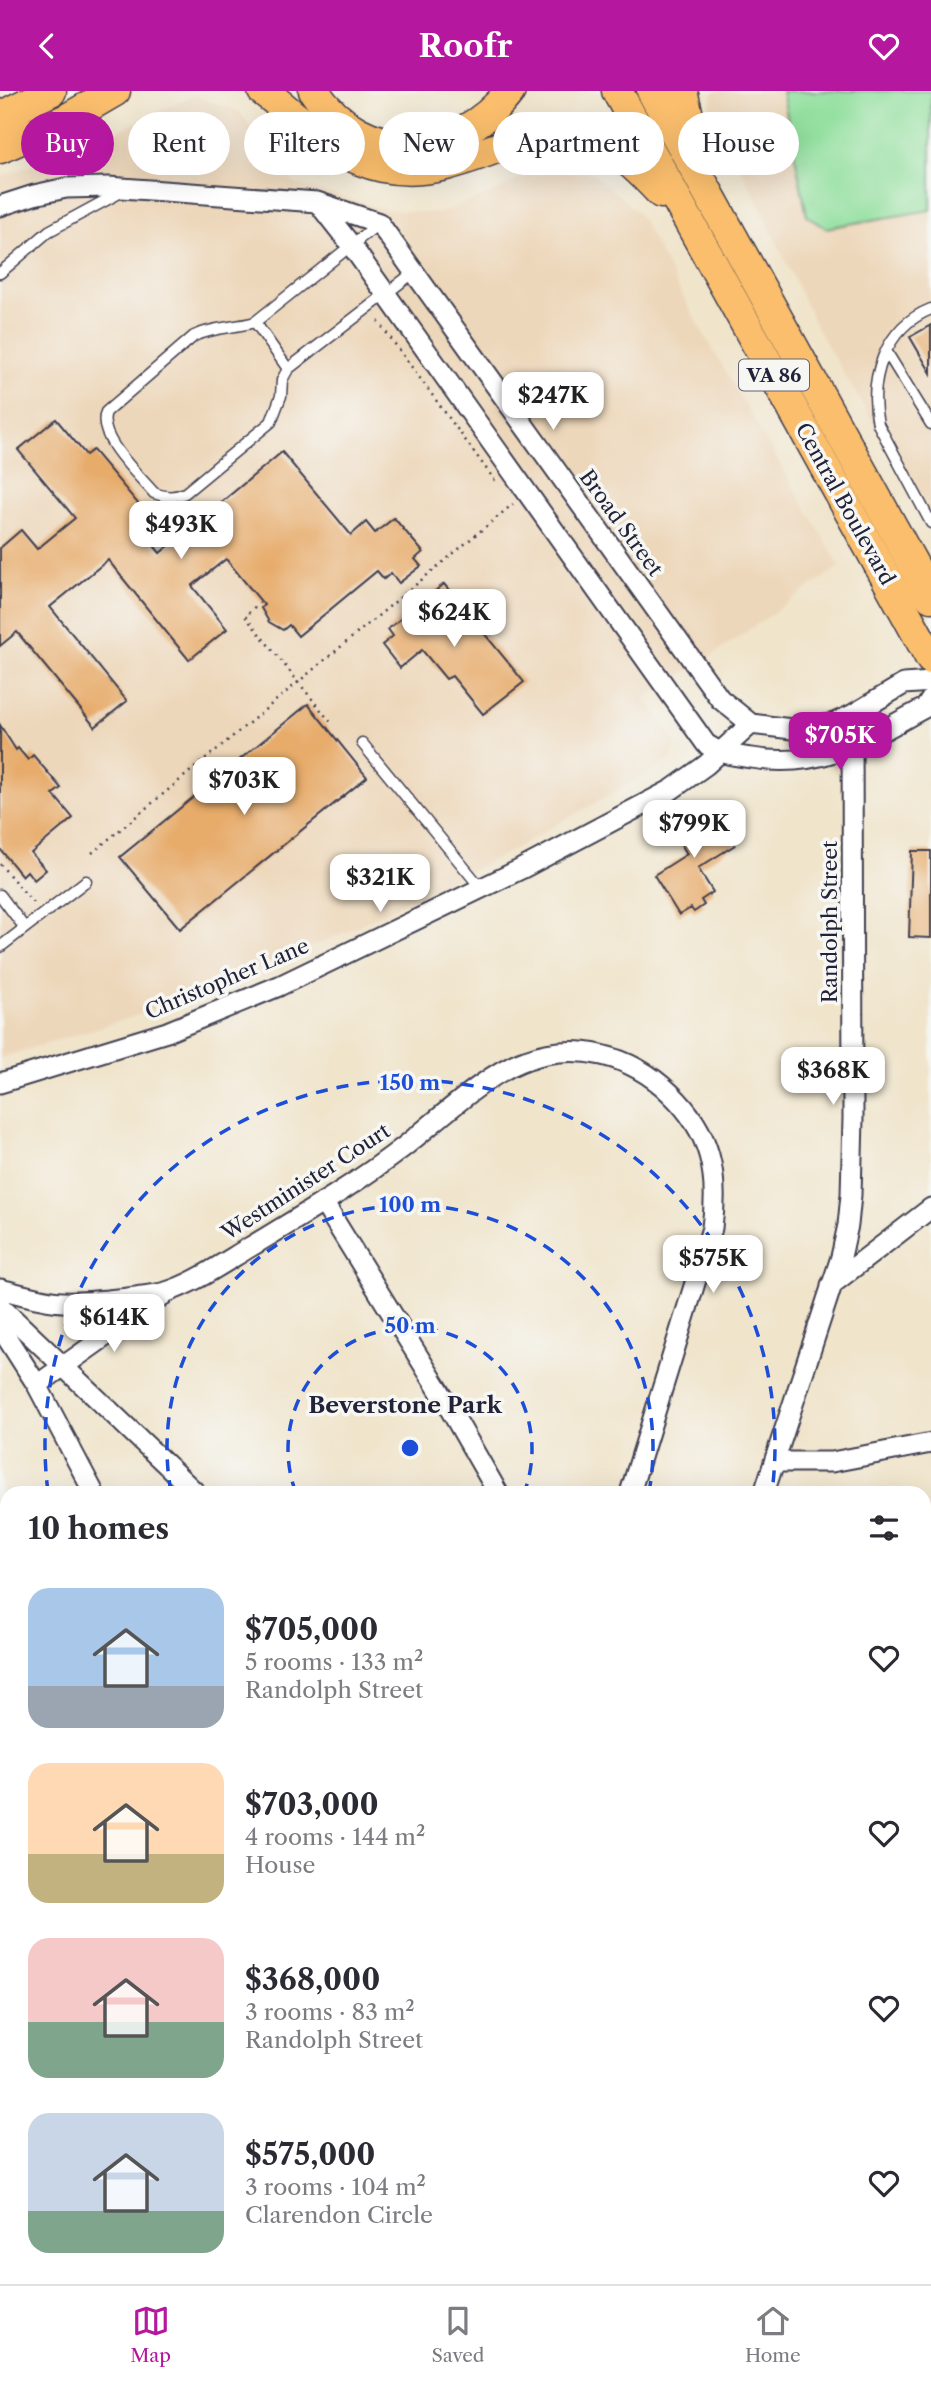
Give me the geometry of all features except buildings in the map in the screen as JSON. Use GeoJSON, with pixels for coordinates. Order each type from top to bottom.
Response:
{"type":"FeatureCollection","features":[{"type":"Feature","properties":{"kind":"main road"},"geometry":{"type":"LineString","coordinates":[[0,117],[51,91]]}},
{"type":"Feature","properties":{"kind":"main road"},"geometry":{"type":"LineString","coordinates":[[78,112],[115,91]]}},
{"type":"Feature","properties":{"kind":"main road"},"geometry":{"type":"LineString","coordinates":[[83,112],[137,91]]}},
{"type":"Feature","properties":{"kind":"main road"},"geometry":{"type":"LineString","coordinates":[[263,91],[319,138],[347,156],[386,167],[410,169],[444,166],[502,145],[554,133],[599,141],[633,164],[690,223]]}},
{"type":"Feature","properties":{"kind":"main road"},"geometry":{"type":"LineString","coordinates":[[314,91],[328,110],[362,135],[382,142],[410,145],[455,136],[477,124],[499,105],[510,91]]}},
{"type":"Feature","properties":{"kind":"main road","name":"Central Boulevard"},"geometry":{"type":"LineString","coordinates":[[617,91],[931,659]]}},
{"type":"Feature","properties":{"kind":"main road","name":"Central Boulevard"},"geometry":{"type":"LineString","coordinates":[[652,91],[931,597]]}},
{"type":"Feature","properties":{"kind":"main road"},"geometry":{"type":"LineString","coordinates":[[682,91],[708,192]]}},
{"type":"Feature","properties":{"kind":"main road"},"geometry":{"type":"LineString","coordinates":[[0,148],[21,139]]}},
{"type":"Feature","properties":{"kind":"street"},"geometry":{"type":"LineString","coordinates":[[0,206],[66,188],[127,188],[317,202],[379,223]]}},
{"type":"Feature","properties":{"kind":"street"},"geometry":{"type":"LineString","coordinates":[[317,202],[351,245],[706,744],[720,753],[774,762],[813,759],[852,747],[926,707],[931,699]]}},
{"type":"Feature","properties":{"kind":"street","name":"Broad Street"},"geometry":{"type":"LineString","coordinates":[[379,223],[720,699],[751,724]]}},
{"type":"Feature","properties":{"kind":"street"},"geometry":{"type":"LineString","coordinates":[[751,724],[800,730],[834,723],[904,684],[931,682]]}},
{"type":"Feature","properties":{"kind":"street","name":"Randolph Street"},"geometry":{"type":"LineString","coordinates":[[766,1486],[831,1285],[845,1236],[850,1195],[853,1118],[852,715]]}},
{"type":"Feature","properties":{"kind":"street","name":"Christopher Lane"},"geometry":{"type":"LineString","coordinates":[[0,1083],[167,1032],[279,986],[481,888],[671,790],[706,765],[751,724]]}},
{"type":"Feature","properties":{"kind":"street","name":"Westminister Court"},"geometry":{"type":"LineString","coordinates":[[37,1385],[170,1291],[200,1276],[323,1202],[386,1161],[501,1071],[548,1053],[573,1050],[615,1058],[640,1069],[659,1082],[700,1133],[715,1176],[712,1228],[632,1486]]}},
{"type":"Feature","properties":{"kind":"street"},"geometry":{"type":"LineString","coordinates":[[323,1202],[439,1390],[494,1486]]}},
{"type":"Feature","properties":{"kind":"street"},"geometry":{"type":"LineString","coordinates":[[831,1285],[931,1208]]}},
{"type":"Feature","properties":{"kind":"street","name":"Westminister Court"},"geometry":{"type":"LineString","coordinates":[[0,1289],[60,1302],[109,1301],[170,1291]]}},
{"type":"Feature","properties":{"kind":"street"},"geometry":{"type":"LineString","coordinates":[[0,1306],[189,1486]]}},
{"type":"Feature","properties":{"kind":"street"},"geometry":{"type":"LineString","coordinates":[[0,1327],[37,1385],[90,1486]]}},
{"type":"Feature","properties":{"kind":"street"},"geometry":{"type":"LineString","coordinates":[[774,1462],[832,1462],[931,1443]]}},
{"type":"Feature","properties":{"kind":"lane"},"geometry":{"type":"LineString","coordinates":[[0,273],[50,231],[127,188]]}},
{"type":"Feature","properties":{"kind":"lane"},"geometry":{"type":"LineString","coordinates":[[379,223],[255,322],[205,331],[194,336],[107,412],[104,426],[108,438],[154,493],[177,497],[185,493],[271,422],[281,396],[282,380],[288,369],[413,273]]}},
{"type":"Feature","properties":{"kind":"lane"},"geometry":{"type":"LineString","coordinates":[[931,309],[905,324],[894,336],[879,370],[875,393],[878,425],[931,523]]}},
{"type":"Feature","properties":{"kind":"lane"},"geometry":{"type":"LineString","coordinates":[[255,322],[288,369]]}},
{"type":"Feature","properties":{"kind":"lane"},"geometry":{"type":"LineString","coordinates":[[886,351],[931,424]]}},
{"type":"Feature","properties":{"kind":"lane"},"geometry":{"type":"LineString","coordinates":[[362,743],[481,888]]}},
{"type":"Feature","properties":{"kind":"lane"},"geometry":{"type":"LineString","coordinates":[[0,947],[86,881]]}},
{"type":"Feature","properties":{"kind":"lane"},"geometry":{"type":"LineString","coordinates":[[0,895],[24,927]]}},
{"type":"Feature","properties":{"kind":"path"},"geometry":{"type":"LineString","coordinates":[[378,321],[501,488]]}},
{"type":"Feature","properties":{"kind":"path"},"geometry":{"type":"LineString","coordinates":[[92,853],[514,505],[507,496]]}},
{"type":"Feature","properties":{"kind":"path"},"geometry":{"type":"LineString","coordinates":[[260,602],[245,616],[332,725]]}},
{"type":"Feature","properties":{"kind":"path"},"geometry":{"type":"LineString","coordinates":[[0,864],[43,914]]}},
{"type":"Feature","properties":{"kind":"shaded area"},"geometry":{"type":"Polygon","coordinates":[[[714,91],[931,91],[931,519],[819,332],[744,175],[799,175],[799,112],[710,110],[714,91]]]}},
{"type":"Feature","properties":{"kind":"shaded area"},"geometry":{"type":"Polygon","coordinates":[[[192,96],[239,111],[244,118],[244,175],[287,175],[293,183],[386,210],[439,213],[493,193],[525,175],[595,175],[638,213],[699,326],[840,566],[713,655],[645,698],[676,743],[671,760],[501,856],[326,941],[142,1014],[0,1058],[0,177],[21,169],[21,175],[114,175],[114,133],[128,126],[128,175],[230,175],[230,112],[158,112],[192,96]]]}},
{"type":"Feature","properties":{"kind":"green space"},"geometry":{"type":"Polygon","coordinates":[[[782,91],[931,91],[931,210],[826,228],[807,216],[799,175],[799,112],[786,112],[782,91]]]}},
{"type":"Feature","properties":{"kind":"district","name":"Beverstone Park"},"geometry":{"type":"Point","coordinates":[405,1405]}}]}
